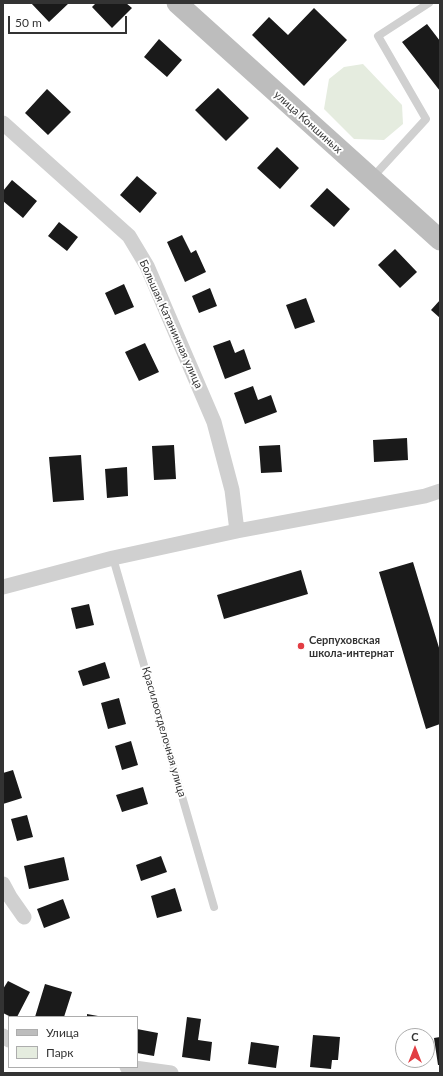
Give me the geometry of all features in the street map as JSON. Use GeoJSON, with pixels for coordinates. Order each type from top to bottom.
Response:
{"type":"FeatureCollection","features":[{"type":"Feature","properties":{"kind":"main road","name":"улица Коншиных"},"geometry":{"type":"LineString","coordinates":[[177,3],[440,240]]}},
{"type":"Feature","properties":{"kind":"street","name":"Большая Катанинная улица"},"geometry":{"type":"LineString","coordinates":[[3,123],[129,236],[147,266],[214,422],[232,490],[237,531]]}},
{"type":"Feature","properties":{"kind":"street"},"geometry":{"type":"LineString","coordinates":[[3,587],[113,558],[237,531],[425,496],[440,491]]}},
{"type":"Feature","properties":{"kind":"street"},"geometry":{"type":"LineString","coordinates":[[3,884],[24,917]]}},
{"type":"Feature","properties":{"kind":"street"},"geometry":{"type":"LineString","coordinates":[[134,1068],[171,1073]]}},
{"type":"Feature","properties":{"kind":"lane"},"geometry":{"type":"LineString","coordinates":[[371,178],[426,119],[378,36],[429,3]]}},
{"type":"Feature","properties":{"kind":"lane","name":"Красилоотделочная улица"},"geometry":{"type":"LineString","coordinates":[[113,558],[214,906]]}},
{"type":"Feature","properties":{"kind":"green space"},"geometry":{"type":"Polygon","coordinates":[[[363,64],[402,105],[403,124],[384,140],[354,139],[324,109],[329,79],[344,67],[363,64]]]}},
{"type":"Feature","properties":{"kind":"building"},"geometry":{"type":"Polygon","coordinates":[[[31,3],[69,3],[49,22],[31,3]]]}},
{"type":"Feature","properties":{"kind":"building"},"geometry":{"type":"Polygon","coordinates":[[[96,3],[126,3],[132,8],[112,28],[92,7],[96,3]]]}},
{"type":"Feature","properties":{"kind":"building"},"geometry":{"type":"Polygon","coordinates":[[[314,8],[347,40],[304,86],[252,35],[269,17],[288,35],[314,8]]]}},
{"type":"Feature","properties":{"kind":"building"},"geometry":{"type":"Polygon","coordinates":[[[427,24],[440,41],[440,91],[402,42],[427,24]]]}},
{"type":"Feature","properties":{"kind":"building"},"geometry":{"type":"Polygon","coordinates":[[[159,39],[182,60],[167,77],[144,57],[159,39]]]}},
{"type":"Feature","properties":{"kind":"building"},"geometry":{"type":"Polygon","coordinates":[[[218,88],[249,118],[226,141],[195,110],[218,88]]]}},
{"type":"Feature","properties":{"kind":"building"},"geometry":{"type":"Polygon","coordinates":[[[47,89],[71,112],[48,135],[25,113],[47,89]]]}},
{"type":"Feature","properties":{"kind":"building"},"geometry":{"type":"Polygon","coordinates":[[[277,147],[299,168],[280,189],[257,168],[277,147]]]}},
{"type":"Feature","properties":{"kind":"building"},"geometry":{"type":"Polygon","coordinates":[[[137,176],[157,193],[140,213],[120,195],[137,176]]]}},
{"type":"Feature","properties":{"kind":"building"},"geometry":{"type":"Polygon","coordinates":[[[12,180],[37,201],[23,218],[3,201],[3,191],[12,180]]]}},
{"type":"Feature","properties":{"kind":"building"},"geometry":{"type":"Polygon","coordinates":[[[327,188],[350,209],[334,227],[310,206],[327,188]]]}},
{"type":"Feature","properties":{"kind":"building"},"geometry":{"type":"Polygon","coordinates":[[[59,222],[78,237],[67,251],[48,236],[59,222]]]}},
{"type":"Feature","properties":{"kind":"building"},"geometry":{"type":"Polygon","coordinates":[[[182,235],[191,253],[196,250],[206,272],[185,282],[167,242],[182,235]]]}},
{"type":"Feature","properties":{"kind":"building"},"geometry":{"type":"Polygon","coordinates":[[[395,249],[417,272],[400,288],[378,265],[395,249]]]}},
{"type":"Feature","properties":{"kind":"building"},"geometry":{"type":"Polygon","coordinates":[[[124,284],[134,307],[115,315],[105,293],[124,284]]]}},
{"type":"Feature","properties":{"kind":"building"},"geometry":{"type":"Polygon","coordinates":[[[210,288],[217,306],[199,313],[192,296],[210,288]]]}},
{"type":"Feature","properties":{"kind":"building"},"geometry":{"type":"Polygon","coordinates":[[[306,298],[315,322],[295,329],[286,305],[306,298]]]}},
{"type":"Feature","properties":{"kind":"building"},"geometry":{"type":"Polygon","coordinates":[[[440,300],[440,318],[431,310],[440,300]]]}},
{"type":"Feature","properties":{"kind":"building"},"geometry":{"type":"Polygon","coordinates":[[[230,340],[235,353],[244,349],[251,369],[225,379],[213,346],[230,340]]]}},
{"type":"Feature","properties":{"kind":"building"},"geometry":{"type":"Polygon","coordinates":[[[145,343],[159,372],[139,381],[125,352],[145,343]]]}},
{"type":"Feature","properties":{"kind":"building"},"geometry":{"type":"Polygon","coordinates":[[[253,386],[258,400],[271,395],[277,412],[245,424],[234,393],[253,386]]]}},
{"type":"Feature","properties":{"kind":"building"},"geometry":{"type":"Polygon","coordinates":[[[407,438],[408,460],[374,462],[373,440],[407,438]]]}},
{"type":"Feature","properties":{"kind":"building"},"geometry":{"type":"Polygon","coordinates":[[[174,445],[176,479],[154,480],[152,446],[174,445]]]}},
{"type":"Feature","properties":{"kind":"building"},"geometry":{"type":"Polygon","coordinates":[[[280,445],[282,472],[261,473],[259,446],[280,445]]]}},
{"type":"Feature","properties":{"kind":"building"},"geometry":{"type":"Polygon","coordinates":[[[81,455],[84,500],[53,502],[49,457],[81,455]]]}},
{"type":"Feature","properties":{"kind":"building"},"geometry":{"type":"Polygon","coordinates":[[[127,467],[128,496],[107,498],[105,469],[127,467]]]}},
{"type":"Feature","properties":{"kind":"building"},"geometry":{"type":"Polygon","coordinates":[[[413,562],[440,651],[440,724],[426,729],[379,572],[413,562]]]}},
{"type":"Feature","properties":{"kind":"building"},"geometry":{"type":"Polygon","coordinates":[[[301,570],[308,594],[224,619],[217,595],[301,570]]]}},
{"type":"Feature","properties":{"kind":"building"},"geometry":{"type":"Polygon","coordinates":[[[89,604],[94,625],[76,629],[71,608],[89,604]]]}},
{"type":"Feature","properties":{"kind":"building"},"geometry":{"type":"Polygon","coordinates":[[[105,662],[110,678],[83,686],[78,671],[105,662]]]}},
{"type":"Feature","properties":{"kind":"building"},"geometry":{"type":"Polygon","coordinates":[[[119,698],[126,724],[108,729],[101,703],[119,698]]]}},
{"type":"Feature","properties":{"kind":"building"},"geometry":{"type":"Polygon","coordinates":[[[131,741],[138,765],[122,770],[115,746],[131,741]]]}},
{"type":"Feature","properties":{"kind":"building"},"geometry":{"type":"Polygon","coordinates":[[[13,770],[22,798],[3,804],[3,773],[13,770]]]}},
{"type":"Feature","properties":{"kind":"building"},"geometry":{"type":"Polygon","coordinates":[[[143,787],[148,804],[122,812],[116,795],[143,787]]]}},
{"type":"Feature","properties":{"kind":"building"},"geometry":{"type":"Polygon","coordinates":[[[27,815],[33,837],[17,841],[11,819],[27,815]]]}},
{"type":"Feature","properties":{"kind":"building"},"geometry":{"type":"Polygon","coordinates":[[[161,856],[167,872],[141,881],[136,865],[161,856]]]}},
{"type":"Feature","properties":{"kind":"building"},"geometry":{"type":"Polygon","coordinates":[[[64,857],[69,880],[29,889],[24,866],[64,857]]]}},
{"type":"Feature","properties":{"kind":"building"},"geometry":{"type":"Polygon","coordinates":[[[175,888],[182,911],[157,918],[151,896],[175,888]]]}},
{"type":"Feature","properties":{"kind":"building"},"geometry":{"type":"Polygon","coordinates":[[[63,899],[70,918],[44,928],[37,909],[63,899]]]}},
{"type":"Feature","properties":{"kind":"building"},"geometry":{"type":"Polygon","coordinates":[[[8,981],[30,992],[18,1016],[9,1016],[3,1013],[3,989],[8,981]]]}},
{"type":"Feature","properties":{"kind":"building"},"geometry":{"type":"Polygon","coordinates":[[[45,984],[72,992],[64,1016],[35,1016],[45,984]]]}},
{"type":"Feature","properties":{"kind":"building"},"geometry":{"type":"Polygon","coordinates":[[[87,1014],[98,1016],[87,1016],[87,1014]]]}},
{"type":"Feature","properties":{"kind":"building"},"geometry":{"type":"Polygon","coordinates":[[[187,1017],[201,1019],[198,1040],[212,1042],[210,1061],[182,1057],[187,1017]]]}},
{"type":"Feature","properties":{"kind":"building"},"geometry":{"type":"Polygon","coordinates":[[[138,1029],[158,1033],[154,1056],[138,1053],[138,1029]]]}},
{"type":"Feature","properties":{"kind":"building"},"geometry":{"type":"Polygon","coordinates":[[[313,1035],[340,1037],[338,1060],[332,1060],[331,1069],[310,1067],[313,1035]]]}},
{"type":"Feature","properties":{"kind":"building"},"geometry":{"type":"Polygon","coordinates":[[[440,1037],[440,1065],[438,1065],[435,1038],[440,1037]]]}},
{"type":"Feature","properties":{"kind":"building"},"geometry":{"type":"Polygon","coordinates":[[[251,1042],[279,1046],[276,1068],[248,1064],[251,1042]]]}},
{"type":"Feature","properties":{"kind":"place","name":"Серпуховская школа-интернат"},"geometry":{"type":"Point","coordinates":[301,646]}}]}
